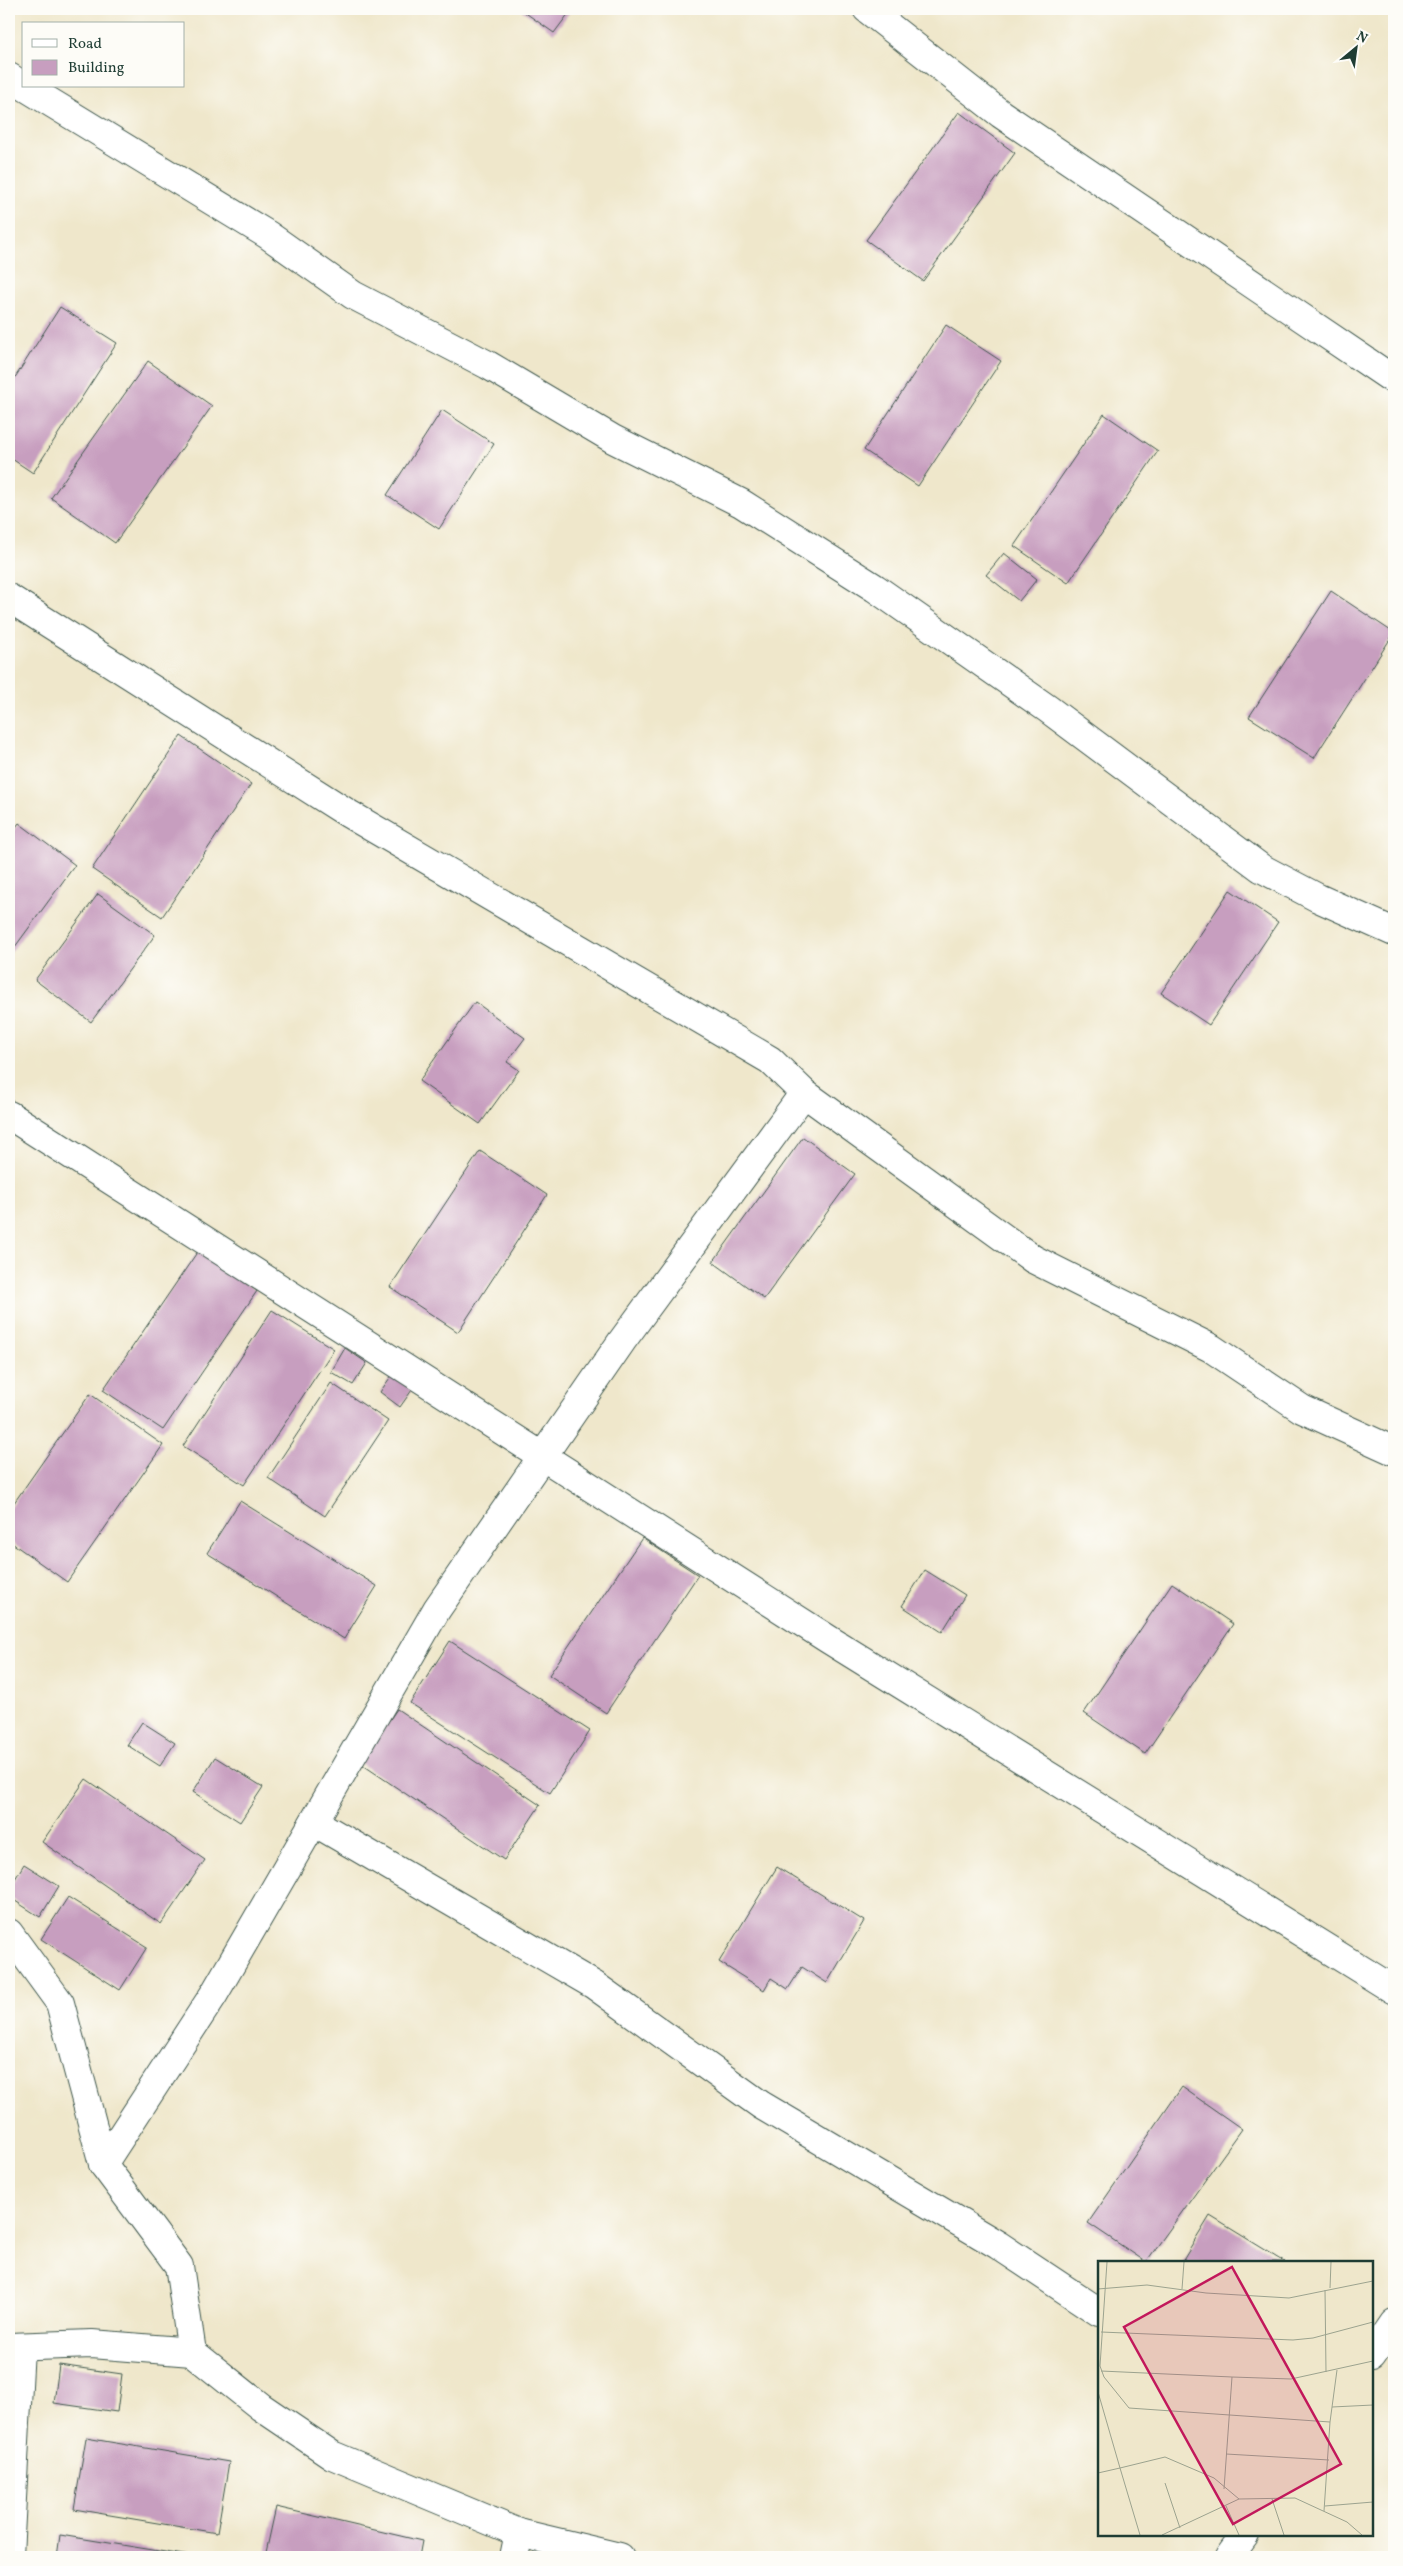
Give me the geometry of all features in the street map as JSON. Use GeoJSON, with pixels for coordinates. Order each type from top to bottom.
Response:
{"type":"FeatureCollection","features":[{"type":"Feature","properties":{"kind":"street"},"geometry":{"type":"LineString","coordinates":[[867,9],[1001,114],[1394,380]]}},
{"type":"Feature","properties":{"kind":"street"},"geometry":{"type":"LineString","coordinates":[[9,77],[22,85]]}},
{"type":"Feature","properties":{"kind":"street"},"geometry":{"type":"LineString","coordinates":[[27,88],[268,236],[353,295],[488,365],[613,439],[742,503],[875,588],[1048,709],[1261,868],[1318,898],[1394,932]]}},
{"type":"Feature","properties":{"kind":"street"},"geometry":{"type":"LineString","coordinates":[[9,598],[349,814],[770,1060],[804,1093],[1033,1259],[1211,1348],[1302,1409],[1394,1450]]}},
{"type":"Feature","properties":{"kind":"street"},"geometry":{"type":"LineString","coordinates":[[103,2164],[214,1994],[437,1610],[622,1341],[804,1093]]}},
{"type":"Feature","properties":{"kind":"street"},"geometry":{"type":"LineString","coordinates":[[9,1115],[828,1639],[1394,1990]]}},
{"type":"Feature","properties":{"kind":"street"},"geometry":{"type":"LineString","coordinates":[[314,1822],[594,1985],[761,2105],[998,2245],[1098,2311]]}},
{"type":"Feature","properties":{"kind":"street"},"geometry":{"type":"LineString","coordinates":[[9,1933],[60,2004],[103,2164],[179,2266],[192,2352]]}},
{"type":"Feature","properties":{"kind":"street"},"geometry":{"type":"LineString","coordinates":[[1373,2354],[1394,2323]]}},
{"type":"Feature","properties":{"kind":"street"},"geometry":{"type":"LineString","coordinates":[[9,2555],[15,2348],[92,2344],[192,2352],[261,2407],[332,2455],[517,2545],[620,2557]]}},
{"type":"Feature","properties":{"kind":"street"},"geometry":{"type":"LineString","coordinates":[[1229,2557],[1244,2536]]}},
{"type":"Feature","properties":{"kind":"building"},"geometry":{"type":"Polygon","coordinates":[[[520,9],[572,9],[554,33],[520,9]]]}},
{"type":"Feature","properties":{"kind":"building"},"geometry":{"type":"Polygon","coordinates":[[[959,112],[1015,153],[923,281],[866,240],[959,112]]]}},
{"type":"Feature","properties":{"kind":"building"},"geometry":{"type":"Polygon","coordinates":[[[60,307],[117,343],[33,473],[9,457],[9,387],[60,307]]]}},
{"type":"Feature","properties":{"kind":"building"},"geometry":{"type":"Polygon","coordinates":[[[946,325],[1001,361],[918,486],[864,450],[946,325]]]}},
{"type":"Feature","properties":{"kind":"building"},"geometry":{"type":"Polygon","coordinates":[[[148,361],[212,406],[115,543],[51,498],[148,361]]]}},
{"type":"Feature","properties":{"kind":"building"},"geometry":{"type":"Polygon","coordinates":[[[442,410],[494,444],[439,529],[387,495],[442,410]]]}},
{"type":"Feature","properties":{"kind":"building"},"geometry":{"type":"Polygon","coordinates":[[[1104,414],[1158,451],[1068,583],[1014,546],[1104,414]]]}},
{"type":"Feature","properties":{"kind":"building"},"geometry":{"type":"Polygon","coordinates":[[[1004,553],[1037,579],[1019,601],[986,575],[1004,553]]]}},
{"type":"Feature","properties":{"kind":"building"},"geometry":{"type":"Polygon","coordinates":[[[1331,591],[1394,633],[1314,758],[1249,717],[1331,591]]]}},
{"type":"Feature","properties":{"kind":"building"},"geometry":{"type":"Polygon","coordinates":[[[181,736],[251,784],[162,917],[92,869],[181,736]]]}},
{"type":"Feature","properties":{"kind":"building"},"geometry":{"type":"Polygon","coordinates":[[[19,823],[75,865],[9,955],[9,836],[19,823]]]}},
{"type":"Feature","properties":{"kind":"building"},"geometry":{"type":"Polygon","coordinates":[[[1230,890],[1278,922],[1209,1025],[1161,993],[1230,890]]]}},
{"type":"Feature","properties":{"kind":"building"},"geometry":{"type":"Polygon","coordinates":[[[98,894],[155,935],[91,1022],[35,980],[98,894]]]}},
{"type":"Feature","properties":{"kind":"building"},"geometry":{"type":"Polygon","coordinates":[[[475,1002],[525,1038],[507,1062],[519,1070],[480,1124],[419,1081],[475,1002]]]}},
{"type":"Feature","properties":{"kind":"building"},"geometry":{"type":"Polygon","coordinates":[[[803,1137],[855,1174],[764,1299],[713,1262],[803,1137]]]}},
{"type":"Feature","properties":{"kind":"building"},"geometry":{"type":"Polygon","coordinates":[[[480,1151],[547,1195],[458,1332],[390,1287],[480,1151]]]}},
{"type":"Feature","properties":{"kind":"building"},"geometry":{"type":"Polygon","coordinates":[[[198,1251],[257,1291],[163,1430],[103,1390],[198,1251]]]}},
{"type":"Feature","properties":{"kind":"building"},"geometry":{"type":"Polygon","coordinates":[[[272,1310],[334,1349],[244,1485],[183,1446],[272,1310]]]}},
{"type":"Feature","properties":{"kind":"building"},"geometry":{"type":"Polygon","coordinates":[[[345,1348],[367,1363],[353,1385],[331,1372],[345,1348]]]}},
{"type":"Feature","properties":{"kind":"building"},"geometry":{"type":"Polygon","coordinates":[[[392,1375],[412,1390],[400,1407],[380,1392],[392,1375]]]}},
{"type":"Feature","properties":{"kind":"building"},"geometry":{"type":"Polygon","coordinates":[[[331,1383],[388,1421],[325,1516],[268,1478],[331,1383]]]}},
{"type":"Feature","properties":{"kind":"building"},"geometry":{"type":"Polygon","coordinates":[[[90,1394],[163,1445],[67,1582],[9,1541],[9,1510],[90,1394]]]}},
{"type":"Feature","properties":{"kind":"building"},"geometry":{"type":"Polygon","coordinates":[[[240,1501],[377,1586],[344,1639],[207,1553],[240,1501]]]}},
{"type":"Feature","properties":{"kind":"building"},"geometry":{"type":"Polygon","coordinates":[[[642,1538],[698,1575],[606,1713],[549,1675],[642,1538]]]}},
{"type":"Feature","properties":{"kind":"building"},"geometry":{"type":"Polygon","coordinates":[[[925,1570],[965,1595],[942,1632],[902,1606],[925,1570]]]}},
{"type":"Feature","properties":{"kind":"building"},"geometry":{"type":"Polygon","coordinates":[[[1172,1583],[1233,1624],[1145,1754],[1084,1713],[1172,1583]]]}},
{"type":"Feature","properties":{"kind":"building"},"geometry":{"type":"Polygon","coordinates":[[[450,1641],[590,1731],[550,1793],[410,1703],[450,1641]]]}},
{"type":"Feature","properties":{"kind":"building"},"geometry":{"type":"Polygon","coordinates":[[[397,1709],[540,1805],[504,1860],[360,1763],[397,1709]]]}},
{"type":"Feature","properties":{"kind":"building"},"geometry":{"type":"Polygon","coordinates":[[[142,1722],[175,1743],[160,1766],[127,1745],[142,1722]]]}},
{"type":"Feature","properties":{"kind":"building"},"geometry":{"type":"Polygon","coordinates":[[[215,1757],[263,1787],[240,1822],[193,1792],[215,1757]]]}},
{"type":"Feature","properties":{"kind":"building"},"geometry":{"type":"Polygon","coordinates":[[[86,1779],[205,1860],[161,1924],[42,1842],[86,1779]]]}},
{"type":"Feature","properties":{"kind":"building"},"geometry":{"type":"Polygon","coordinates":[[[24,1864],[59,1886],[40,1917],[9,1897],[9,1889],[24,1864]]]}},
{"type":"Feature","properties":{"kind":"building"},"geometry":{"type":"Polygon","coordinates":[[[777,1867],[864,1921],[827,1983],[802,1967],[788,1989],[771,1978],[764,1990],[719,1962],[777,1867]]]}},
{"type":"Feature","properties":{"kind":"building"},"geometry":{"type":"Polygon","coordinates":[[[68,1897],[147,1947],[120,1990],[41,1939],[68,1897]]]}},
{"type":"Feature","properties":{"kind":"building"},"geometry":{"type":"Polygon","coordinates":[[[1182,2087],[1242,2129],[1147,2261],[1088,2223],[1182,2087]]]}},
{"type":"Feature","properties":{"kind":"building"},"geometry":{"type":"Polygon","coordinates":[[[1210,2216],[1283,2261],[1183,2261],[1210,2216]]]}},
{"type":"Feature","properties":{"kind":"building"},"geometry":{"type":"Polygon","coordinates":[[[59,2365],[122,2374],[117,2412],[54,2403],[59,2365]]]}},
{"type":"Feature","properties":{"kind":"building"},"geometry":{"type":"Polygon","coordinates":[[[86,2438],[229,2462],[217,2533],[74,2509],[86,2438]]]}},
{"type":"Feature","properties":{"kind":"building"},"geometry":{"type":"Polygon","coordinates":[[[276,2507],[422,2541],[419,2557],[265,2557],[276,2507]]]}},
{"type":"Feature","properties":{"kind":"building"},"geometry":{"type":"Polygon","coordinates":[[[60,2535],[190,2556],[190,2557],[57,2557],[60,2535]]]}}]}
